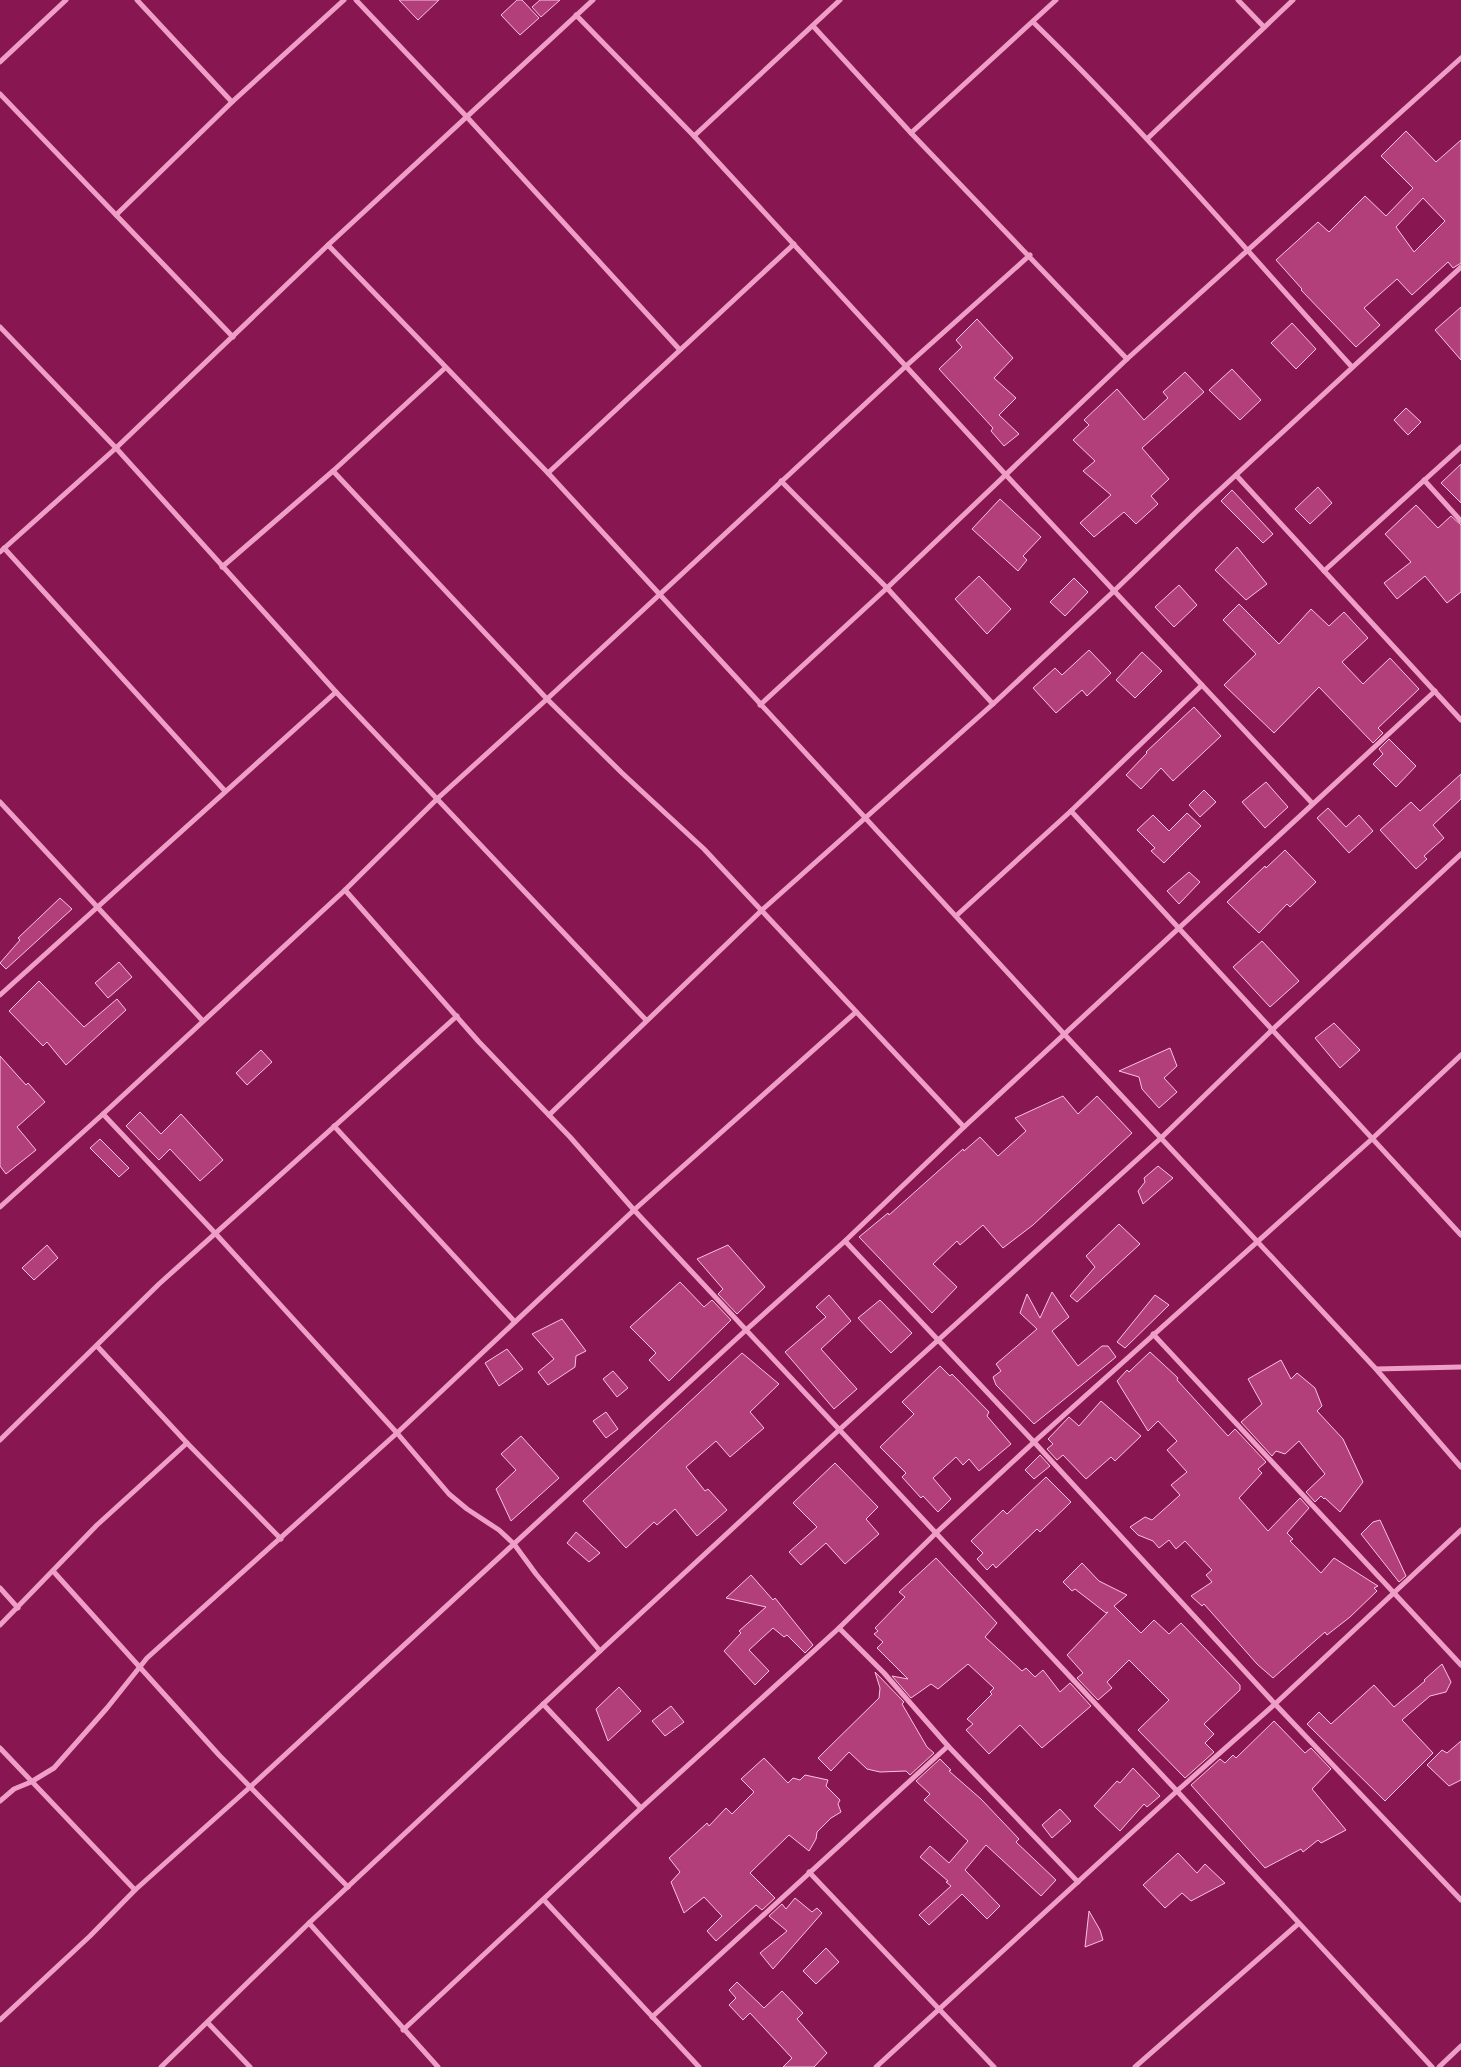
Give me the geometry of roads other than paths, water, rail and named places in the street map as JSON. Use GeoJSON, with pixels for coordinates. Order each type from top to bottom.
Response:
{"type":"FeatureCollection","features":[{"type":"Feature","properties":{"kind":"street"},"geometry":{"type":"LineString","coordinates":[[0,62],[66,0]]}},
{"type":"Feature","properties":{"kind":"street"},"geometry":{"type":"LineString","coordinates":[[138,0],[232,102]]}},
{"type":"Feature","properties":{"kind":"street"},"geometry":{"type":"LineString","coordinates":[[116,215],[232,102],[344,0]]}},
{"type":"Feature","properties":{"kind":"street"},"geometry":{"type":"LineString","coordinates":[[356,0],[466,116],[680,350]]}},
{"type":"Feature","properties":{"kind":"street"},"geometry":{"type":"LineString","coordinates":[[226,792],[2,550],[116,448],[328,245],[592,0]]}},
{"type":"Feature","properties":{"kind":"street"},"geometry":{"type":"LineString","coordinates":[[694,136],[840,0]]}},
{"type":"Feature","properties":{"kind":"street"},"geometry":{"type":"LineString","coordinates":[[911,133],[1056,0]]}},
{"type":"Feature","properties":{"kind":"street"},"geometry":{"type":"LineString","coordinates":[[1238,0],[1264,27]]}},
{"type":"Feature","properties":{"kind":"street"},"geometry":{"type":"LineString","coordinates":[[1148,138],[1293,0]]}},
{"type":"Feature","properties":{"kind":"street"},"geometry":{"type":"LineString","coordinates":[[576,16],[694,136],[1006,476],[1312,803]]}},
{"type":"Feature","properties":{"kind":"street"},"geometry":{"type":"LineString","coordinates":[[1033,22],[1096,83],[1148,138],[1352,367]]}},
{"type":"Feature","properties":{"kind":"street"},"geometry":{"type":"LineString","coordinates":[[813,26],[911,133],[1030,255],[1127,359]]}},
{"type":"Feature","properties":{"kind":"street"},"geometry":{"type":"LineString","coordinates":[[760,705],[1006,476],[1127,359],[1461,58]]}},
{"type":"Feature","properties":{"kind":"street"},"geometry":{"type":"LineString","coordinates":[[0,94],[234,337]]}},
{"type":"Feature","properties":{"kind":"street"},"geometry":{"type":"LineString","coordinates":[[548,473],[794,244]]}},
{"type":"Feature","properties":{"kind":"street"},"geometry":{"type":"LineString","coordinates":[[328,245],[548,473],[658,595],[1376,1369],[1461,1467]]}},
{"type":"Feature","properties":{"kind":"street"},"geometry":{"type":"LineString","coordinates":[[0,1207],[345,890],[438,798],[906,366],[1030,255]]}},
{"type":"Feature","properties":{"kind":"street"},"geometry":{"type":"LineString","coordinates":[[549,1115],[762,910],[993,704],[1236,475],[1461,267]]}},
{"type":"Feature","properties":{"kind":"street"},"geometry":{"type":"LineString","coordinates":[[0,327],[116,448],[336,692],[646,1020]]}},
{"type":"Feature","properties":{"kind":"street"},"geometry":{"type":"LineString","coordinates":[[222,567],[333,471],[445,368]]}},
{"type":"Feature","properties":{"kind":"street"},"geometry":{"type":"LineString","coordinates":[[1324,571],[1461,447]]}},
{"type":"Feature","properties":{"kind":"street"},"geometry":{"type":"LineString","coordinates":[[333,471],[547,699],[622,773],[704,849],[964,1127]]}},
{"type":"Feature","properties":{"kind":"street"},"geometry":{"type":"LineString","coordinates":[[1236,475],[1461,720]]}},
{"type":"Feature","properties":{"kind":"street"},"geometry":{"type":"LineString","coordinates":[[1424,480],[1461,521]]}},
{"type":"Feature","properties":{"kind":"street"},"geometry":{"type":"LineString","coordinates":[[781,481],[887,588],[993,704]]}},
{"type":"Feature","properties":{"kind":"street"},"geometry":{"type":"LineString","coordinates":[[956,916],[1202,685]]}},
{"type":"Feature","properties":{"kind":"street"},"geometry":{"type":"LineString","coordinates":[[0,2020],[90,1936],[135,1890],[249,1788],[845,1241],[964,1127],[1434,691]]}},
{"type":"Feature","properties":{"kind":"street"},"geometry":{"type":"LineString","coordinates":[[0,996],[336,692]]}},
{"type":"Feature","properties":{"kind":"street"},"geometry":{"type":"LineString","coordinates":[[0,802],[202,1020]]}},
{"type":"Feature","properties":{"kind":"street"},"geometry":{"type":"LineString","coordinates":[[1071,810],[1461,1234]]}},
{"type":"Feature","properties":{"kind":"street"},"geometry":{"type":"LineString","coordinates":[[161,2067],[309,1924],[543,1704],[839,1430],[1162,1137],[1272,1030],[1461,854]]}},
{"type":"Feature","properties":{"kind":"street"},"geometry":{"type":"LineString","coordinates":[[345,890],[495,1060],[570,1137],[634,1210],[1177,1790],[1298,1924],[1432,2067]]}},
{"type":"Feature","properties":{"kind":"street"},"geometry":{"type":"LineString","coordinates":[[0,1801],[14,1789],[47,1774],[63,1760],[140,1667],[170,1636],[281,1539],[397,1433],[634,1210],[856,1012]]}},
{"type":"Feature","properties":{"kind":"street"},"geometry":{"type":"LineString","coordinates":[[0,1440],[159,1284],[457,1016]]}},
{"type":"Feature","properties":{"kind":"street"},"geometry":{"type":"LineString","coordinates":[[403,2030],[641,1808],[839,1628],[936,1533],[1034,1442],[1373,1138],[1461,1055]]}},
{"type":"Feature","properties":{"kind":"street"},"geometry":{"type":"LineString","coordinates":[[103,1114],[215,1233],[459,1503],[499,1530],[514,1544],[536,1574],[600,1651]]}},
{"type":"Feature","properties":{"kind":"street"},"geometry":{"type":"LineString","coordinates":[[334,1126],[515,1322]]}},
{"type":"Feature","properties":{"kind":"street"},"geometry":{"type":"LineString","coordinates":[[845,1241],[1034,1442],[1275,1704],[1461,1900]]}},
{"type":"Feature","properties":{"kind":"street"},"geometry":{"type":"LineString","coordinates":[[1153,1334],[1461,1665]]}},
{"type":"Feature","properties":{"kind":"street"},"geometry":{"type":"LineString","coordinates":[[97,1346],[187,1444],[281,1539]]}},
{"type":"Feature","properties":{"kind":"street"},"geometry":{"type":"LineString","coordinates":[[1376,1369],[1461,1367]]}},
{"type":"Feature","properties":{"kind":"street"},"geometry":{"type":"LineString","coordinates":[[0,1626],[102,1521],[187,1444]]}},
{"type":"Feature","properties":{"kind":"street"},"geometry":{"type":"LineString","coordinates":[[876,2067],[1177,1790],[1275,1704],[1395,1594],[1461,1530]]}},
{"type":"Feature","properties":{"kind":"street"},"geometry":{"type":"LineString","coordinates":[[53,1570],[249,1788],[348,1887]]}},
{"type":"Feature","properties":{"kind":"street"},"geometry":{"type":"LineString","coordinates":[[0,1588],[18,1608]]}},
{"type":"Feature","properties":{"kind":"street"},"geometry":{"type":"LineString","coordinates":[[839,1628],[884,1673],[948,1746],[1078,1882]]}},
{"type":"Feature","properties":{"kind":"street"},"geometry":{"type":"LineString","coordinates":[[543,1704],[641,1808]]}},
{"type":"Feature","properties":{"kind":"street"},"geometry":{"type":"LineString","coordinates":[[652,2017],[948,1746]]}},
{"type":"Feature","properties":{"kind":"street"},"geometry":{"type":"LineString","coordinates":[[0,1748],[135,1890]]}},
{"type":"Feature","properties":{"kind":"street"},"geometry":{"type":"LineString","coordinates":[[810,1872],[994,2067]]}},
{"type":"Feature","properties":{"kind":"street"},"geometry":{"type":"LineString","coordinates":[[544,1900],[699,2067]]}},
{"type":"Feature","properties":{"kind":"street"},"geometry":{"type":"LineString","coordinates":[[309,1924],[438,2067]]}},
{"type":"Feature","properties":{"kind":"street"},"geometry":{"type":"LineString","coordinates":[[1135,2067],[1298,1924]]}},
{"type":"Feature","properties":{"kind":"street"},"geometry":{"type":"LineString","coordinates":[[208,2023],[250,2067]]}},
{"type":"Feature","properties":{"kind":"street"},"geometry":{"type":"LineString","coordinates":[[1439,2067],[1461,2046]]}}]}
